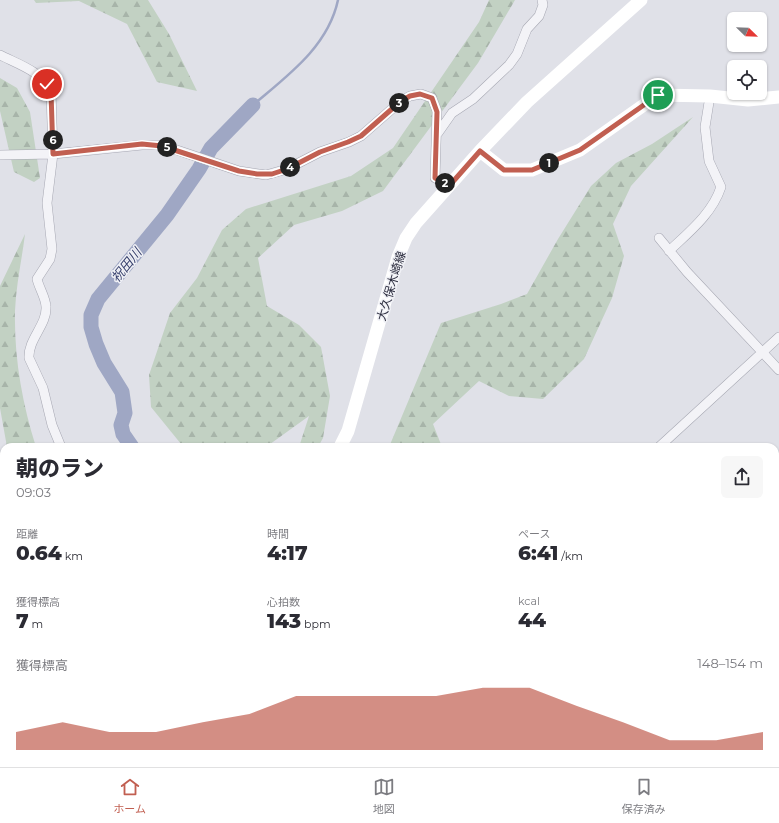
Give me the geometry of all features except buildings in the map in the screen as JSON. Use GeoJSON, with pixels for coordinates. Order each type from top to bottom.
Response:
{"type":"FeatureCollection","features":[{"type":"Feature","properties":{"kind":"main road","name":"大久保木崎線"},"geometry":{"type":"LineString","coordinates":[[342,443],[348,431],[398,257],[406,238],[416,223],[480,151],[527,102],[641,0]]}},
{"type":"Feature","properties":{"kind":"main road"},"geometry":{"type":"LineString","coordinates":[[480,151],[504,170],[532,170],[580,150],[658,95],[710,96],[748,100],[779,97]]}},
{"type":"Feature","properties":{"kind":"street"},"geometry":{"type":"LineString","coordinates":[[438,133],[452,113],[473,99],[509,65],[528,29],[539,16],[543,5],[542,0]]}},
{"type":"Feature","properties":{"kind":"street"},"geometry":{"type":"LineString","coordinates":[[0,55],[38,73],[47,84],[51,92],[53,154],[47,203],[52,249],[50,259],[37,279],[46,306],[44,317],[29,354],[29,358],[43,388],[52,425],[59,443]]}},
{"type":"Feature","properties":{"kind":"street"},"geometry":{"type":"LineString","coordinates":[[0,155],[53,154],[142,144],[162,146],[239,171],[257,174],[277,172],[320,152],[361,136],[401,101],[416,94],[428,96],[436,103],[438,133],[434,167],[435,178],[450,185]]}},
{"type":"Feature","properties":{"kind":"street"},"geometry":{"type":"LineString","coordinates":[[669,251],[702,220],[717,201],[722,187],[709,161],[705,127],[710,96]]}},
{"type":"Feature","properties":{"kind":"street"},"geometry":{"type":"LineString","coordinates":[[659,238],[687,272],[763,351],[779,370]]}},
{"type":"Feature","properties":{"kind":"street"},"geometry":{"type":"LineString","coordinates":[[663,443],[779,337]]}},
{"type":"Feature","properties":{"kind":"green space"},"geometry":{"type":"Polygon","coordinates":[[[34,0],[148,0],[169,34],[197,91],[157,82],[127,24],[79,1],[36,3],[34,0]]]}},
{"type":"Feature","properties":{"kind":"green space"},"geometry":{"type":"Polygon","coordinates":[[[489,0],[515,0],[478,63],[383,191],[342,211],[294,225],[258,258],[267,306],[299,325],[321,347],[330,396],[323,438],[320,443],[300,443],[309,416],[272,443],[180,443],[151,407],[149,375],[170,313],[197,278],[222,230],[246,209],[351,176],[393,148],[479,22],[489,0]]]}},
{"type":"Feature","properties":{"kind":"green space"},"geometry":{"type":"Polygon","coordinates":[[[0,78],[17,88],[30,112],[40,178],[34,182],[14,172],[0,111],[0,78]]]}},
{"type":"Feature","properties":{"kind":"green space"},"geometry":{"type":"Polygon","coordinates":[[[693,117],[631,186],[613,224],[624,256],[612,298],[584,359],[543,399],[509,396],[479,381],[433,424],[440,443],[391,443],[441,323],[527,294],[558,239],[591,186],[616,163],[652,144],[693,117]]]}},
{"type":"Feature","properties":{"kind":"green space"},"geometry":{"type":"Polygon","coordinates":[[[25,234],[18,282],[15,328],[20,380],[35,443],[6,443],[0,408],[0,286],[25,234]]]}},
{"type":"Feature","properties":{"kind":"waterway"},"geometry":{"type":"LineString","coordinates":[[253,105],[292,71],[316,46],[333,17],[338,0]]}},
{"type":"Feature","properties":{"kind":"waterway","name":"祝田川"},"geometry":{"type":"LineString","coordinates":[[129,443],[123,434],[121,425],[125,413],[122,392],[104,363],[96,344],[91,327],[91,315],[98,299],[167,215],[199,169],[211,148],[253,105]]}},
{"type":"Feature","properties":{"kind":"route"},"geometry":{"type":"LineString","coordinates":[[47,84],[51,92],[53,154],[142,144],[162,146],[239,171],[266,175],[287,169],[320,152],[361,136],[401,101],[410,96],[420,94],[428,96],[436,103],[437,112],[438,133],[434,167],[435,178],[450,185],[480,151],[504,170],[532,170],[580,150],[658,95]]}}]}
